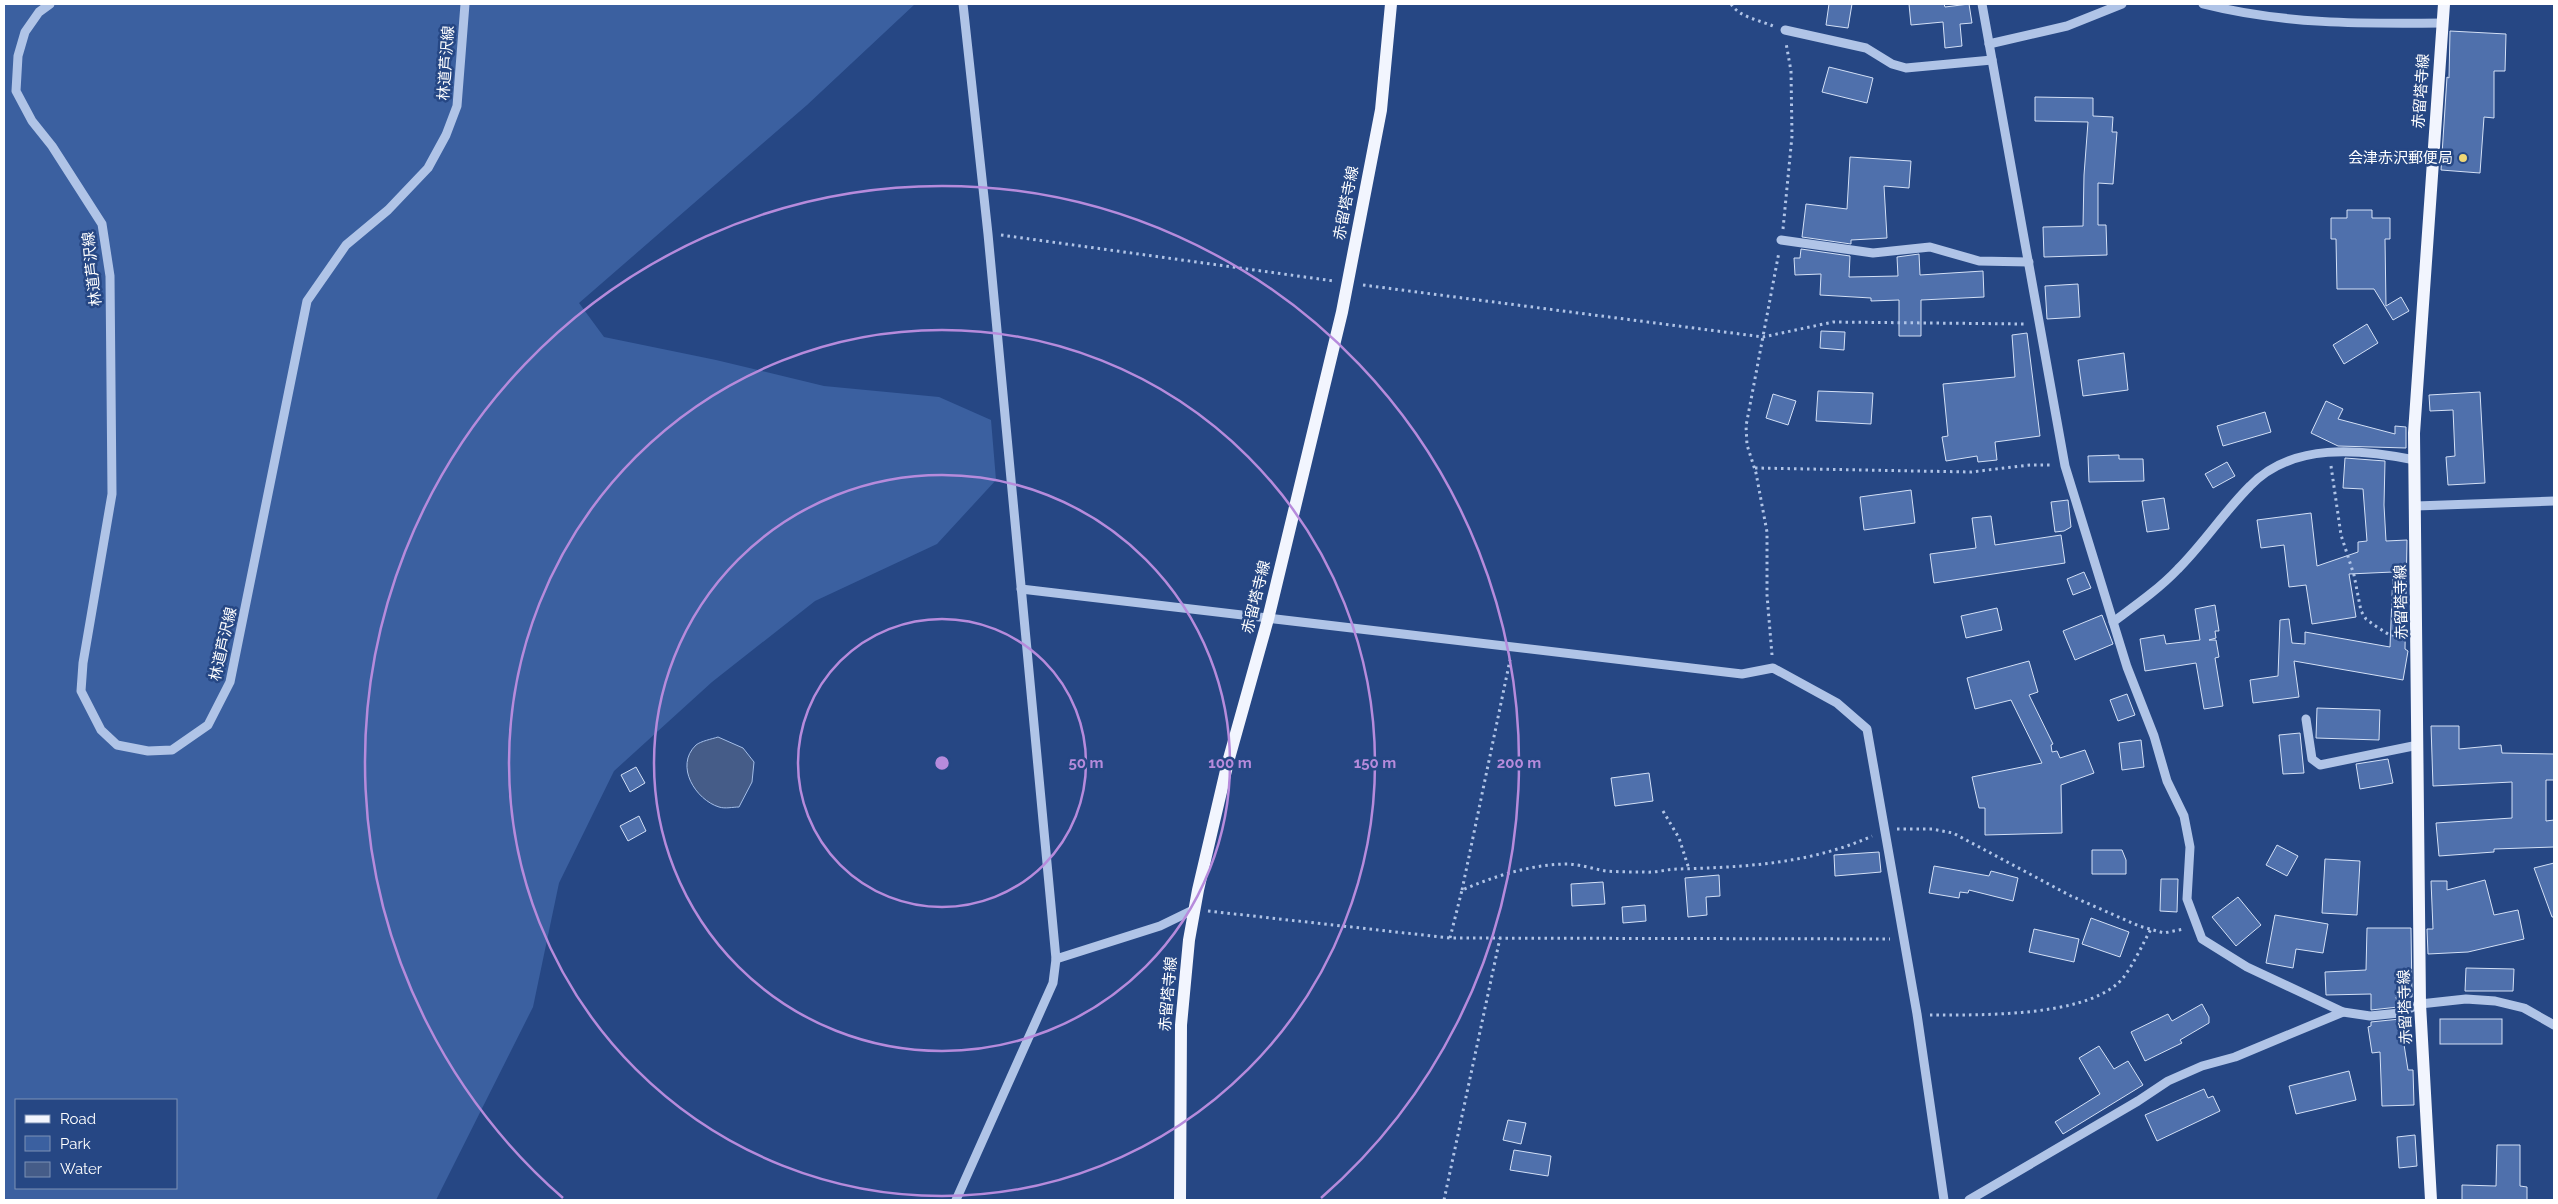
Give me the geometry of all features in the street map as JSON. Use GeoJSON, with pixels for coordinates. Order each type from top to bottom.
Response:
{"type":"FeatureCollection","features":[{"type":"Feature","properties":{"kind":"main road","name":"赤留塔寺線"},"geometry":{"type":"LineString","coordinates":[[1180,1200],[1181,1026],[1189,940],[1228,762],[1268,618],[1342,312],[1346,283],[1381,110],[1391,4]]}},
{"type":"Feature","properties":{"kind":"main road","name":"赤留塔寺線"},"geometry":{"type":"LineString","coordinates":[[2431,1200],[2420,1004],[2418,639],[2414,432],[2444,4]]}},
{"type":"Feature","properties":{"kind":"street","name":"林道芦沢線"},"geometry":{"type":"LineString","coordinates":[[50,4],[39,12],[25,32],[18,56],[16,91],[32,121],[52,146],[102,224],[110,276],[112,494],[83,663],[82,691],[101,730],[117,745],[148,751],[172,750],[208,725],[230,682],[307,301],[346,245],[388,210],[428,168],[446,135],[457,106],[465,4]]}},
{"type":"Feature","properties":{"kind":"street"},"geometry":{"type":"LineString","coordinates":[[956,1200],[1053,983],[1056,959],[988,234],[963,4]]}},
{"type":"Feature","properties":{"kind":"street"},"geometry":{"type":"LineString","coordinates":[[1982,4],[2065,466],[2127,667],[2154,736],[2167,780],[2184,816],[2190,848],[2187,899],[2202,939],[2218,951],[2343,1012],[2370,1016],[2399,1013],[2420,1004],[2466,999],[2494,1001],[2524,1008],[2554,1025]]}},
{"type":"Feature","properties":{"kind":"street"},"geometry":{"type":"LineString","coordinates":[[1989,44],[2067,26],[2122,4]]}},
{"type":"Feature","properties":{"kind":"street"},"geometry":{"type":"LineString","coordinates":[[2203,4],[2273,18],[2314,23],[2442,23]]}},
{"type":"Feature","properties":{"kind":"street"},"geometry":{"type":"LineString","coordinates":[[1785,30],[1866,48],[1892,64],[1906,68],[1992,60]]}},
{"type":"Feature","properties":{"kind":"street"},"geometry":{"type":"LineString","coordinates":[[1781,240],[1873,253],[1930,247],[1979,261],[2029,262]]}},
{"type":"Feature","properties":{"kind":"street"},"geometry":{"type":"LineString","coordinates":[[2113,622],[2149,596],[2179,569],[2251,484],[2269,469],[2313,454],[2361,451],[2415,460]]}},
{"type":"Feature","properties":{"kind":"street"},"geometry":{"type":"LineString","coordinates":[[2416,506],[2554,501]]}},
{"type":"Feature","properties":{"kind":"street"},"geometry":{"type":"LineString","coordinates":[[1021,589],[1742,674],[1773,668],[1838,703],[1867,729],[1917,1014],[1944,1200]]}},
{"type":"Feature","properties":{"kind":"street"},"geometry":{"type":"LineString","coordinates":[[2306,719],[2309,750],[2314,763],[2320,764],[2418,745]]}},
{"type":"Feature","properties":{"kind":"street"},"geometry":{"type":"LineString","coordinates":[[1056,959],[1160,926],[1195,909]]}},
{"type":"Feature","properties":{"kind":"street"},"geometry":{"type":"LineString","coordinates":[[1969,1200],[2138,1101],[2168,1081],[2202,1066],[2235,1057],[2343,1012]]}},
{"type":"Feature","properties":{"kind":"path"},"geometry":{"type":"LineString","coordinates":[[1731,4],[1735,10],[1747,16],[1785,30],[1791,71],[1792,136],[1781,240],[1746,426],[1747,445],[1754,468],[1767,532],[1767,595],[1773,668]]}},
{"type":"Feature","properties":{"kind":"path"},"geometry":{"type":"LineString","coordinates":[[988,234],[1763,337],[1833,322],[2040,324]]}},
{"type":"Feature","properties":{"kind":"path"},"geometry":{"type":"LineString","coordinates":[[2330,453],[2341,535],[2354,575],[2361,610],[2366,619],[2388,634],[2418,639]]}},
{"type":"Feature","properties":{"kind":"path"},"geometry":{"type":"LineString","coordinates":[[1754,468],[1782,470],[1897,469],[1971,472],[2030,465],[2065,466]]}},
{"type":"Feature","properties":{"kind":"path"},"geometry":{"type":"LineString","coordinates":[[1450,938],[1462,890],[1513,647]]}},
{"type":"Feature","properties":{"kind":"path"},"geometry":{"type":"LineString","coordinates":[[1663,811],[1672,824],[1689,869]]}},
{"type":"Feature","properties":{"kind":"path"},"geometry":{"type":"LineString","coordinates":[[1462,890],[1501,875],[1568,864],[1606,870],[1643,872],[1721,868],[1800,860],[1886,830],[1932,829],[1953,833],[2071,896],[2150,929],[2164,933],[2177,932],[2196,924]]}},
{"type":"Feature","properties":{"kind":"path"},"geometry":{"type":"LineString","coordinates":[[1195,909],[1450,938],[1904,939]]}},
{"type":"Feature","properties":{"kind":"path"},"geometry":{"type":"LineString","coordinates":[[1917,1014],[2047,1010],[2096,997],[2118,984],[2127,973],[2150,929]]}},
{"type":"Feature","properties":{"kind":"path"},"geometry":{"type":"LineString","coordinates":[[1444,1200],[1500,938]]}},
{"type":"Feature","properties":{"kind":"green space"},"geometry":{"type":"Polygon","coordinates":[[[4,4],[915,4],[807,105],[579,303],[604,337],[716,360],[824,386],[939,397],[991,420],[996,480],[937,544],[815,601],[712,682],[614,771],[559,883],[533,1007],[436,1200],[4,1200],[4,4]]]}},
{"type":"Feature","properties":{"kind":"water"},"geometry":{"type":"Polygon","coordinates":[[[718,737],[743,748],[754,762],[752,782],[739,807],[721,808],[711,803],[696,790],[688,772],[687,763],[690,753],[696,745],[718,737]]]}},
{"type":"Feature","properties":{"kind":"building"},"geometry":{"type":"Polygon","coordinates":[[[1829,4],[1852,4],[1848,28],[1826,25],[1829,4]]]}},
{"type":"Feature","properties":{"kind":"building"},"geometry":{"type":"Polygon","coordinates":[[[1909,4],[1944,4],[1945,7],[1969,4],[1972,23],[1960,24],[1962,46],[1945,48],[1943,22],[1911,25],[1909,4]]]}},
{"type":"Feature","properties":{"kind":"building"},"geometry":{"type":"Polygon","coordinates":[[[2450,31],[2506,34],[2505,71],[2494,71],[2494,118],[2484,117],[2480,173],[2441,170],[2447,77],[2449,78],[2450,31]]]}},
{"type":"Feature","properties":{"kind":"building"},"geometry":{"type":"Polygon","coordinates":[[[1829,67],[1873,78],[1867,103],[1822,92],[1829,67]]]}},
{"type":"Feature","properties":{"kind":"building"},"geometry":{"type":"Polygon","coordinates":[[[2035,97],[2093,98],[2093,116],[2113,117],[2112,132],[2117,132],[2113,184],[2098,183],[2098,225],[2106,225],[2107,255],[2044,257],[2043,227],[2083,226],[2088,122],[2035,121],[2035,97]]]}},
{"type":"Feature","properties":{"kind":"building"},"geometry":{"type":"Polygon","coordinates":[[[1850,157],[1911,161],[1909,188],[1884,186],[1887,238],[1851,240],[1851,244],[1802,237],[1806,204],[1847,209],[1850,157]]]}},
{"type":"Feature","properties":{"kind":"building"},"geometry":{"type":"Polygon","coordinates":[[[2347,210],[2372,210],[2372,218],[2390,218],[2390,239],[2385,239],[2386,306],[2401,297],[2409,311],[2393,320],[2374,289],[2337,289],[2336,239],[2331,239],[2331,218],[2347,218],[2347,210]]]}},
{"type":"Feature","properties":{"kind":"building"},"geometry":{"type":"Polygon","coordinates":[[[1801,249],[1850,256],[1849,277],[1898,276],[1897,257],[1919,254],[1920,275],[1983,271],[1984,297],[1921,300],[1921,336],[1899,336],[1899,300],[1871,301],[1871,298],[1820,295],[1821,274],[1795,275],[1794,258],[1800,258],[1801,249]]]}},
{"type":"Feature","properties":{"kind":"building"},"geometry":{"type":"Polygon","coordinates":[[[2078,284],[2080,317],[2047,319],[2045,286],[2078,284]]]}},
{"type":"Feature","properties":{"kind":"building"},"geometry":{"type":"Polygon","coordinates":[[[2367,324],[2378,343],[2344,364],[2333,345],[2367,324]]]}},
{"type":"Feature","properties":{"kind":"building"},"geometry":{"type":"Polygon","coordinates":[[[1821,331],[1845,332],[1844,350],[1820,348],[1821,331]]]}},
{"type":"Feature","properties":{"kind":"building"},"geometry":{"type":"Polygon","coordinates":[[[2027,333],[2040,436],[1995,442],[1997,460],[1978,462],[1977,456],[1946,461],[1942,437],[1948,436],[1943,384],[2015,377],[2012,335],[2027,333]]]}},
{"type":"Feature","properties":{"kind":"building"},"geometry":{"type":"Polygon","coordinates":[[[2124,353],[2128,390],[2083,396],[2078,360],[2124,353]]]}},
{"type":"Feature","properties":{"kind":"building"},"geometry":{"type":"Polygon","coordinates":[[[1818,391],[1873,393],[1871,424],[1816,421],[1818,391]]]}},
{"type":"Feature","properties":{"kind":"building"},"geometry":{"type":"Polygon","coordinates":[[[2480,392],[2485,483],[2448,485],[2446,457],[2455,456],[2453,410],[2430,411],[2429,395],[2480,392]]]}},
{"type":"Feature","properties":{"kind":"building"},"geometry":{"type":"Polygon","coordinates":[[[1773,394],[1796,401],[1788,425],[1766,418],[1773,394]]]}},
{"type":"Feature","properties":{"kind":"building"},"geometry":{"type":"Polygon","coordinates":[[[2326,401],[2343,409],[2338,419],[2395,434],[2395,426],[2406,427],[2406,448],[2338,446],[2311,433],[2326,401]]]}},
{"type":"Feature","properties":{"kind":"building"},"geometry":{"type":"Polygon","coordinates":[[[2265,412],[2271,432],[2223,446],[2217,426],[2265,412]]]}},
{"type":"Feature","properties":{"kind":"building"},"geometry":{"type":"Polygon","coordinates":[[[2119,455],[2119,459],[2143,459],[2144,481],[2089,482],[2088,456],[2119,455]]]}},
{"type":"Feature","properties":{"kind":"building"},"geometry":{"type":"Polygon","coordinates":[[[2345,458],[2385,461],[2384,505],[2386,541],[2407,540],[2405,649],[2408,651],[2403,680],[2294,661],[2299,697],[2253,703],[2250,680],[2278,676],[2280,620],[2289,619],[2292,643],[2305,644],[2305,632],[2390,647],[2393,572],[2349,574],[2356,617],[2312,624],[2306,585],[2289,587],[2284,545],[2261,548],[2257,520],[2311,513],[2317,566],[2358,552],[2358,542],[2367,541],[2363,489],[2343,488],[2345,458]]]}},
{"type":"Feature","properties":{"kind":"building"},"geometry":{"type":"Polygon","coordinates":[[[2227,462],[2235,476],[2213,488],[2205,474],[2227,462]]]}},
{"type":"Feature","properties":{"kind":"building"},"geometry":{"type":"Polygon","coordinates":[[[1911,490],[1915,523],[1864,530],[1860,497],[1911,490]]]}},
{"type":"Feature","properties":{"kind":"building"},"geometry":{"type":"Polygon","coordinates":[[[2164,498],[2169,529],[2147,532],[2142,501],[2164,498]]]}},
{"type":"Feature","properties":{"kind":"building"},"geometry":{"type":"Polygon","coordinates":[[[2068,500],[2071,527],[2064,531],[2055,532],[2051,502],[2068,500]]]}},
{"type":"Feature","properties":{"kind":"building"},"geometry":{"type":"Polygon","coordinates":[[[1991,516],[1995,545],[2061,535],[2065,563],[1934,583],[1930,554],[1976,548],[1972,518],[1991,516]]]}},
{"type":"Feature","properties":{"kind":"building"},"geometry":{"type":"Polygon","coordinates":[[[2084,572],[2091,588],[2073,595],[2067,579],[2084,572]]]}},
{"type":"Feature","properties":{"kind":"building"},"geometry":{"type":"Polygon","coordinates":[[[2215,605],[2219,631],[2215,631],[2216,638],[2209,640],[2216,640],[2219,657],[2215,658],[2223,706],[2204,709],[2196,663],[2145,671],[2140,639],[2164,635],[2166,644],[2200,640],[2195,609],[2215,605]]]}},
{"type":"Feature","properties":{"kind":"building"},"geometry":{"type":"Polygon","coordinates":[[[1997,608],[2002,630],[1966,638],[1961,616],[1997,608]]]}},
{"type":"Feature","properties":{"kind":"building"},"geometry":{"type":"Polygon","coordinates":[[[2102,615],[2113,644],[2075,660],[2063,631],[2102,615]]]}},
{"type":"Feature","properties":{"kind":"building"},"geometry":{"type":"Polygon","coordinates":[[[2029,661],[2038,692],[2029,695],[2053,744],[2051,745],[2052,752],[2057,751],[2060,758],[2085,750],[2094,773],[2061,785],[2062,833],[1985,835],[1985,808],[1979,808],[1972,777],[2042,763],[2011,700],[1975,709],[1967,678],[2029,661]]]}},
{"type":"Feature","properties":{"kind":"building"},"geometry":{"type":"Polygon","coordinates":[[[2127,694],[2135,715],[2118,721],[2110,700],[2127,694]]]}},
{"type":"Feature","properties":{"kind":"building"},"geometry":{"type":"Polygon","coordinates":[[[2317,708],[2380,710],[2379,740],[2316,738],[2317,708]]]}},
{"type":"Feature","properties":{"kind":"building"},"geometry":{"type":"Polygon","coordinates":[[[2431,726],[2459,726],[2459,749],[2501,745],[2502,753],[2554,754],[2554,780],[2546,780],[2546,821],[2554,820],[2554,847],[2494,849],[2494,852],[2439,856],[2436,823],[2512,818],[2512,782],[2433,786],[2431,726]]]}},
{"type":"Feature","properties":{"kind":"building"},"geometry":{"type":"Polygon","coordinates":[[[2300,733],[2304,773],[2283,774],[2279,735],[2300,733]]]}},
{"type":"Feature","properties":{"kind":"building"},"geometry":{"type":"Polygon","coordinates":[[[2141,740],[2144,767],[2122,770],[2119,743],[2141,740]]]}},
{"type":"Feature","properties":{"kind":"building"},"geometry":{"type":"Polygon","coordinates":[[[2388,759],[2393,783],[2360,789],[2356,764],[2388,759]]]}},
{"type":"Feature","properties":{"kind":"building"},"geometry":{"type":"Polygon","coordinates":[[[636,767],[645,783],[630,792],[621,775],[636,767]]]}},
{"type":"Feature","properties":{"kind":"building"},"geometry":{"type":"Polygon","coordinates":[[[1649,773],[1653,801],[1615,806],[1611,778],[1649,773]]]}},
{"type":"Feature","properties":{"kind":"building"},"geometry":{"type":"Polygon","coordinates":[[[639,816],[646,831],[628,841],[620,826],[639,816]]]}},
{"type":"Feature","properties":{"kind":"building"},"geometry":{"type":"Polygon","coordinates":[[[2277,845],[2298,856],[2287,876],[2266,865],[2277,845]]]}},
{"type":"Feature","properties":{"kind":"building"},"geometry":{"type":"Polygon","coordinates":[[[2092,850],[2122,850],[2126,860],[2126,874],[2092,874],[2092,850]]]}},
{"type":"Feature","properties":{"kind":"building"},"geometry":{"type":"Polygon","coordinates":[[[1879,852],[1881,872],[1835,876],[1834,855],[1879,852]]]}},
{"type":"Feature","properties":{"kind":"building"},"geometry":{"type":"Polygon","coordinates":[[[2325,859],[2360,861],[2357,915],[2322,913],[2325,859]]]}},
{"type":"Feature","properties":{"kind":"building"},"geometry":{"type":"Polygon","coordinates":[[[2554,863],[2554,917],[2552,917],[2534,868],[2554,863]]]}},
{"type":"Feature","properties":{"kind":"building"},"geometry":{"type":"Polygon","coordinates":[[[1934,866],[1989,876],[1991,871],[2018,878],[2013,901],[1969,890],[1968,893],[1960,892],[1959,898],[1929,893],[1934,866]]]}},
{"type":"Feature","properties":{"kind":"building"},"geometry":{"type":"Polygon","coordinates":[[[1719,875],[1720,896],[1706,897],[1707,915],[1688,917],[1685,878],[1719,875]]]}},
{"type":"Feature","properties":{"kind":"building"},"geometry":{"type":"Polygon","coordinates":[[[2161,879],[2178,879],[2177,912],[2160,911],[2161,879]]]}},
{"type":"Feature","properties":{"kind":"building"},"geometry":{"type":"Polygon","coordinates":[[[2485,880],[2494,915],[2518,910],[2524,939],[2468,952],[2428,954],[2427,929],[2433,929],[2431,881],[2447,881],[2447,890],[2485,880]]]}},
{"type":"Feature","properties":{"kind":"building"},"geometry":{"type":"Polygon","coordinates":[[[1603,882],[1605,904],[1572,906],[1571,884],[1603,882]]]}},
{"type":"Feature","properties":{"kind":"building"},"geometry":{"type":"Polygon","coordinates":[[[2238,897],[2261,925],[2236,946],[2212,917],[2238,897]]]}},
{"type":"Feature","properties":{"kind":"building"},"geometry":{"type":"Polygon","coordinates":[[[1645,905],[1646,921],[1623,923],[1622,907],[1645,905]]]}},
{"type":"Feature","properties":{"kind":"building"},"geometry":{"type":"Polygon","coordinates":[[[2275,915],[2328,924],[2323,953],[2296,949],[2293,968],[2266,963],[2275,915]]]}},
{"type":"Feature","properties":{"kind":"building"},"geometry":{"type":"Polygon","coordinates":[[[2091,918],[2129,932],[2120,957],[2082,944],[2091,918]]]}},
{"type":"Feature","properties":{"kind":"building"},"geometry":{"type":"Polygon","coordinates":[[[2367,928],[2411,928],[2412,997],[2396,997],[2398,1007],[2371,1010],[2371,994],[2326,995],[2325,972],[2366,970],[2367,928]]]}},
{"type":"Feature","properties":{"kind":"building"},"geometry":{"type":"Polygon","coordinates":[[[2034,929],[2079,939],[2074,962],[2029,952],[2034,929]]]}},
{"type":"Feature","properties":{"kind":"building"},"geometry":{"type":"Polygon","coordinates":[[[2466,968],[2514,969],[2513,991],[2465,991],[2466,968]]]}},
{"type":"Feature","properties":{"kind":"building"},"geometry":{"type":"Polygon","coordinates":[[[2202,1004],[2209,1017],[2209,1023],[2180,1040],[2182,1043],[2145,1061],[2131,1032],[2168,1014],[2172,1021],[2202,1004]]]}},
{"type":"Feature","properties":{"kind":"building"},"geometry":{"type":"Polygon","coordinates":[[[2400,1019],[2408,1070],[2413,1070],[2414,1105],[2382,1106],[2380,1052],[2372,1053],[2368,1027],[2371,1026],[2371,1022],[2400,1019]]]}},
{"type":"Feature","properties":{"kind":"building"},"geometry":{"type":"Polygon","coordinates":[[[2440,1019],[2502,1019],[2502,1044],[2440,1044],[2440,1019]]]}},
{"type":"Feature","properties":{"kind":"building"},"geometry":{"type":"Polygon","coordinates":[[[2099,1046],[2114,1069],[2128,1061],[2143,1085],[2063,1134],[2055,1122],[2100,1094],[2079,1058],[2099,1046]]]}},
{"type":"Feature","properties":{"kind":"building"},"geometry":{"type":"Polygon","coordinates":[[[2349,1071],[2356,1100],[2296,1114],[2289,1086],[2349,1071]]]}},
{"type":"Feature","properties":{"kind":"building"},"geometry":{"type":"Polygon","coordinates":[[[2204,1089],[2208,1098],[2213,1096],[2220,1111],[2157,1141],[2145,1115],[2204,1089]]]}},
{"type":"Feature","properties":{"kind":"building"},"geometry":{"type":"Polygon","coordinates":[[[1508,1120],[1526,1123],[1521,1144],[1503,1140],[1508,1120]]]}},
{"type":"Feature","properties":{"kind":"building"},"geometry":{"type":"Polygon","coordinates":[[[2415,1135],[2417,1166],[2399,1168],[2397,1137],[2415,1135]]]}},
{"type":"Feature","properties":{"kind":"building"},"geometry":{"type":"Polygon","coordinates":[[[2497,1145],[2520,1145],[2520,1186],[2527,1187],[2527,1200],[2462,1200],[2462,1185],[2496,1186],[2497,1145]]]}},
{"type":"Feature","properties":{"kind":"building"},"geometry":{"type":"Polygon","coordinates":[[[1514,1150],[1551,1156],[1548,1176],[1510,1170],[1514,1150]]]}},
{"type":"Feature","properties":{"kind":"place","name":"会津赤沢郵便局"},"geometry":{"type":"Point","coordinates":[2463,158]}}]}
